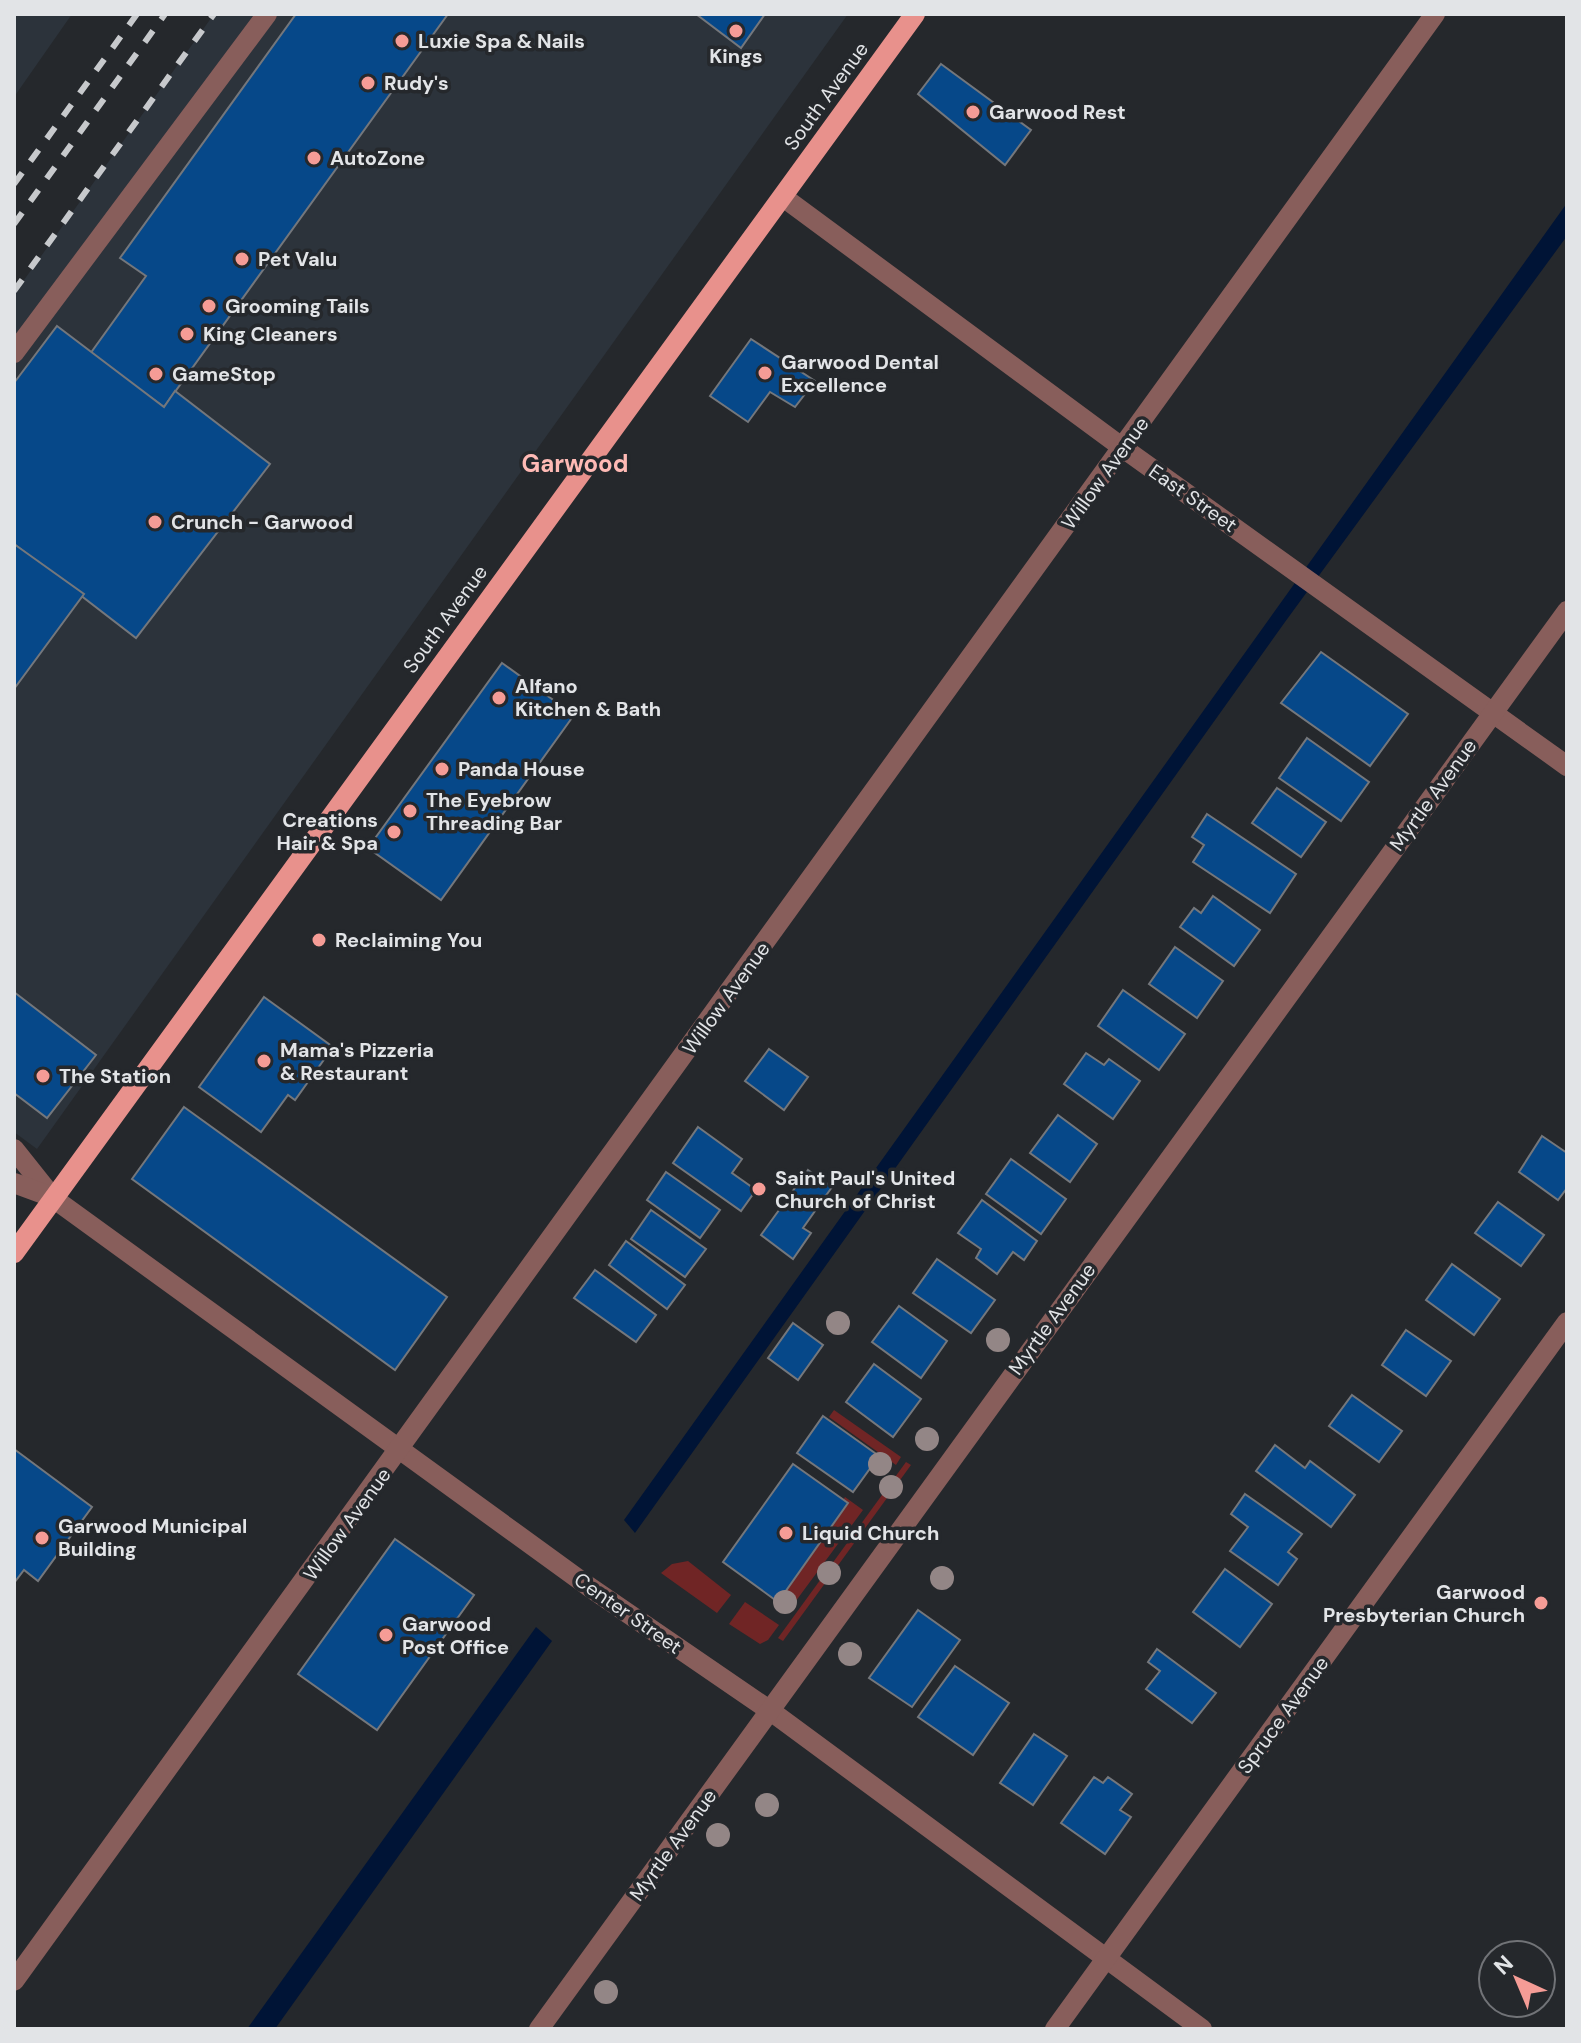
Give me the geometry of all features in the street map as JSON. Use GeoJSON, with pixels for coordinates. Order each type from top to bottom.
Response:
{"type":"FeatureCollection","features":[{"type":"Feature","properties":{"kind":"main road","name":"South Avenue"},"geometry":{"type":"LineString","coordinates":[[14,1253],[915,14]]}},
{"type":"Feature","properties":{"kind":"street"},"geometry":{"type":"LineString","coordinates":[[14,353],[267,14]]}},
{"type":"Feature","properties":{"kind":"street","name":"Willow Avenue"},"geometry":{"type":"LineString","coordinates":[[14,1981],[400,1451],[1435,14]]}},
{"type":"Feature","properties":{"kind":"street","name":"East Street"},"geometry":{"type":"LineString","coordinates":[[783,197],[1123,448],[1567,766]]}},
{"type":"Feature","properties":{"kind":"street","name":"Myrtle Avenue"},"geometry":{"type":"LineString","coordinates":[[539,2029],[772,1712],[938,1476],[1567,611]]}},
{"type":"Feature","properties":{"kind":"street","name":"Center Street"},"geometry":{"type":"LineString","coordinates":[[14,1149],[53,1198]]}},
{"type":"Feature","properties":{"kind":"street","name":"Center Street"},"geometry":{"type":"LineString","coordinates":[[14,1183],[53,1198],[400,1451],[772,1712],[1104,1960],[1202,2029]]}},
{"type":"Feature","properties":{"kind":"street","name":"Spruce Avenue"},"geometry":{"type":"LineString","coordinates":[[1055,2029],[1567,1322]]}},
{"type":"Feature","properties":{"kind":"shaded area"},"geometry":{"type":"Polygon","coordinates":[[[14,14],[72,14],[14,97],[14,14]]]}},
{"type":"Feature","properties":{"kind":"shaded area"},"geometry":{"type":"Polygon","coordinates":[[[214,14],[848,14],[37,1149],[14,1132],[14,294],[214,14]]]}},
{"type":"Feature","properties":{"kind":"shaded area"},"geometry":{"type":"Polygon","coordinates":[[[834,1410],[901,1457],[896,1465],[829,1417],[834,1410]]]}},
{"type":"Feature","properties":{"kind":"shaded area"},"geometry":{"type":"Polygon","coordinates":[[[906,1462],[911,1465],[783,1641],[778,1638],[906,1462]]]}},
{"type":"Feature","properties":{"kind":"shaded area"},"geometry":{"type":"Polygon","coordinates":[[[845,1497],[863,1510],[787,1613],[776,1606],[848,1504],[843,1500],[845,1497]]]}},
{"type":"Feature","properties":{"kind":"shaded area"},"geometry":{"type":"Polygon","coordinates":[[[688,1561],[731,1595],[717,1613],[661,1573],[672,1564],[688,1561]]]}},
{"type":"Feature","properties":{"kind":"shaded area"},"geometry":{"type":"Polygon","coordinates":[[[745,1602],[779,1625],[768,1640],[760,1644],[729,1624],[745,1602]]]}},
{"type":"Feature","properties":{"kind":"water"},"geometry":{"type":"Polygon","coordinates":[[[1567,203],[1567,236],[1285,622],[635,1533],[624,1520],[1567,203]]]}},
{"type":"Feature","properties":{"kind":"water"},"geometry":{"type":"Polygon","coordinates":[[[536,1627],[552,1641],[275,2029],[247,2029],[536,1627]]]}},
{"type":"Feature","properties":{"kind":"building"},"geometry":{"type":"Polygon","coordinates":[[[296,14],[448,14],[164,407],[90,354],[146,276],[120,258],[296,14]]]}},
{"type":"Feature","properties":{"kind":"building","name":"Kings"},"geometry":{"type":"Polygon","coordinates":[[[696,14],[765,14],[741,48],[696,14]]]}},
{"type":"Feature","properties":{"kind":"building","name":"Garwood Rest"},"geometry":{"type":"Polygon","coordinates":[[[941,64],[1031,130],[1005,165],[918,94],[941,64]]]}},
{"type":"Feature","properties":{"kind":"building"},"geometry":{"type":"Polygon","coordinates":[[[57,326],[164,407],[175,391],[270,464],[136,638],[14,544],[14,383],[57,326]]]}},
{"type":"Feature","properties":{"kind":"building","name":"Garwood Dental Excellence"},"geometry":{"type":"Polygon","coordinates":[[[751,339],[815,381],[795,407],[770,392],[748,422],[710,396],[751,339]]]}},
{"type":"Feature","properties":{"kind":"building"},"geometry":{"type":"Polygon","coordinates":[[[14,544],[84,594],[14,689],[14,544]]]}},
{"type":"Feature","properties":{"kind":"building"},"geometry":{"type":"Polygon","coordinates":[[[1321,652],[1408,714],[1370,766],[1281,703],[1321,652]]]}},
{"type":"Feature","properties":{"kind":"building"},"geometry":{"type":"Polygon","coordinates":[[[502,663],[574,715],[441,900],[368,848],[502,663]]]}},
{"type":"Feature","properties":{"kind":"building"},"geometry":{"type":"Polygon","coordinates":[[[1307,738],[1369,782],[1341,821],[1279,778],[1307,738]]]}},
{"type":"Feature","properties":{"kind":"building"},"geometry":{"type":"Polygon","coordinates":[[[1277,788],[1326,822],[1301,857],[1252,823],[1277,788]]]}},
{"type":"Feature","properties":{"kind":"building"},"geometry":{"type":"Polygon","coordinates":[[[1207,814],[1296,874],[1270,913],[1193,862],[1204,845],[1192,837],[1207,814]]]}},
{"type":"Feature","properties":{"kind":"building"},"geometry":{"type":"Polygon","coordinates":[[[1213,896],[1260,930],[1234,966],[1180,927],[1194,908],[1201,913],[1213,896]]]}},
{"type":"Feature","properties":{"kind":"building"},"geometry":{"type":"Polygon","coordinates":[[[1175,947],[1223,981],[1197,1018],[1149,984],[1175,947]]]}},
{"type":"Feature","properties":{"kind":"building"},"geometry":{"type":"Polygon","coordinates":[[[1123,990],[1185,1034],[1159,1070],[1098,1026],[1123,990]]]}},
{"type":"Feature","properties":{"kind":"building"},"geometry":{"type":"Polygon","coordinates":[[[14,992],[96,1055],[47,1118],[14,1093],[14,992]]]}},
{"type":"Feature","properties":{"kind":"building"},"geometry":{"type":"Polygon","coordinates":[[[264,997],[333,1047],[295,1100],[288,1095],[261,1132],[199,1087],[264,997]]]}},
{"type":"Feature","properties":{"kind":"building"},"geometry":{"type":"Polygon","coordinates":[[[769,1049],[808,1077],[784,1110],[745,1081],[769,1049]]]}},
{"type":"Feature","properties":{"kind":"building"},"geometry":{"type":"Polygon","coordinates":[[[1086,1053],[1104,1065],[1109,1059],[1140,1081],[1113,1119],[1064,1084],[1086,1053]]]}},
{"type":"Feature","properties":{"kind":"building"},"geometry":{"type":"Polygon","coordinates":[[[184,1107],[447,1297],[395,1370],[132,1179],[184,1107]]]}},
{"type":"Feature","properties":{"kind":"building"},"geometry":{"type":"Polygon","coordinates":[[[1058,1115],[1097,1144],[1070,1182],[1030,1153],[1058,1115]]]}},
{"type":"Feature","properties":{"kind":"building"},"geometry":{"type":"Polygon","coordinates":[[[698,1127],[742,1159],[732,1173],[756,1190],[741,1211],[673,1163],[698,1127]]]}},
{"type":"Feature","properties":{"kind":"building"},"geometry":{"type":"Polygon","coordinates":[[[1542,1136],[1567,1153],[1567,1188],[1558,1200],[1519,1172],[1542,1136]]]}},
{"type":"Feature","properties":{"kind":"building"},"geometry":{"type":"Polygon","coordinates":[[[1011,1159],[1066,1199],[1041,1234],[986,1194],[1011,1159]]]}},
{"type":"Feature","properties":{"kind":"building"},"geometry":{"type":"Polygon","coordinates":[[[808,1170],[832,1187],[803,1228],[811,1233],[793,1259],[761,1235],[808,1170]]]}},
{"type":"Feature","properties":{"kind":"building"},"geometry":{"type":"Polygon","coordinates":[[[666,1172],[720,1210],[700,1238],[647,1200],[666,1172]]]}},
{"type":"Feature","properties":{"kind":"building"},"geometry":{"type":"Polygon","coordinates":[[[982,1200],[1037,1241],[1024,1260],[1013,1252],[997,1274],[976,1258],[981,1249],[958,1233],[982,1200]]]}},
{"type":"Feature","properties":{"kind":"building"},"geometry":{"type":"Polygon","coordinates":[[[1498,1202],[1544,1235],[1521,1266],[1475,1233],[1498,1202]]]}},
{"type":"Feature","properties":{"kind":"building"},"geometry":{"type":"Polygon","coordinates":[[[651,1210],[706,1249],[685,1277],[631,1239],[651,1210]]]}},
{"type":"Feature","properties":{"kind":"building"},"geometry":{"type":"Polygon","coordinates":[[[626,1241],[685,1285],[667,1309],[609,1265],[626,1241]]]}},
{"type":"Feature","properties":{"kind":"building"},"geometry":{"type":"Polygon","coordinates":[[[937,1259],[995,1300],[971,1333],[913,1293],[937,1259]]]}},
{"type":"Feature","properties":{"kind":"building"},"geometry":{"type":"Polygon","coordinates":[[[1452,1264],[1500,1299],[1474,1335],[1426,1300],[1452,1264]]]}},
{"type":"Feature","properties":{"kind":"building"},"geometry":{"type":"Polygon","coordinates":[[[595,1270],[656,1315],[636,1342],[574,1298],[595,1270]]]}},
{"type":"Feature","properties":{"kind":"building"},"geometry":{"type":"Polygon","coordinates":[[[899,1306],[947,1341],[921,1378],[872,1342],[899,1306]]]}},
{"type":"Feature","properties":{"kind":"building"},"geometry":{"type":"Polygon","coordinates":[[[793,1323],[823,1345],[798,1380],[768,1358],[793,1323]]]}},
{"type":"Feature","properties":{"kind":"building"},"geometry":{"type":"Polygon","coordinates":[[[1406,1330],[1451,1361],[1426,1396],[1382,1365],[1406,1330]]]}},
{"type":"Feature","properties":{"kind":"building"},"geometry":{"type":"Polygon","coordinates":[[[874,1364],[921,1399],[893,1437],[846,1402],[874,1364]]]}},
{"type":"Feature","properties":{"kind":"building"},"geometry":{"type":"Polygon","coordinates":[[[1352,1395],[1402,1431],[1379,1462],[1329,1426],[1352,1395]]]}},
{"type":"Feature","properties":{"kind":"building"},"geometry":{"type":"Polygon","coordinates":[[[823,1416],[879,1456],[853,1492],[797,1453],[823,1416]]]}},
{"type":"Feature","properties":{"kind":"building"},"geometry":{"type":"Polygon","coordinates":[[[1275,1445],[1305,1468],[1310,1461],[1355,1495],[1331,1527],[1256,1471],[1275,1445]]]}},
{"type":"Feature","properties":{"kind":"building","name":"Garwood Municipal Building"},"geometry":{"type":"Polygon","coordinates":[[[14,1449],[92,1507],[38,1581],[24,1570],[14,1583],[14,1449]]]}},
{"type":"Feature","properties":{"kind":"building","name":"Liquid Church"},"geometry":{"type":"Polygon","coordinates":[[[793,1464],[848,1503],[778,1602],[723,1562],[793,1464]]]}},
{"type":"Feature","properties":{"kind":"building"},"geometry":{"type":"Polygon","coordinates":[[[1245,1494],[1302,1534],[1288,1552],[1297,1559],[1278,1585],[1230,1551],[1248,1527],[1231,1514],[1245,1494]]]}},
{"type":"Feature","properties":{"kind":"building","name":"Garwood Post Office"},"geometry":{"type":"Polygon","coordinates":[[[395,1539],[474,1595],[377,1730],[298,1674],[395,1539]]]}},
{"type":"Feature","properties":{"kind":"building"},"geometry":{"type":"Polygon","coordinates":[[[1225,1569],[1272,1604],[1240,1647],[1193,1612],[1225,1569]]]}},
{"type":"Feature","properties":{"kind":"building"},"geometry":{"type":"Polygon","coordinates":[[[918,1610],[960,1640],[912,1707],[869,1678],[918,1610]]]}},
{"type":"Feature","properties":{"kind":"building"},"geometry":{"type":"Polygon","coordinates":[[[1157,1649],[1216,1693],[1192,1723],[1146,1689],[1160,1671],[1148,1662],[1157,1649]]]}},
{"type":"Feature","properties":{"kind":"building"},"geometry":{"type":"Polygon","coordinates":[[[955,1666],[1009,1703],[973,1755],[918,1717],[955,1666]]]}},
{"type":"Feature","properties":{"kind":"building"},"geometry":{"type":"Polygon","coordinates":[[[1034,1734],[1067,1756],[1033,1805],[1000,1783],[1034,1734]]]}},
{"type":"Feature","properties":{"kind":"building"},"geometry":{"type":"Polygon","coordinates":[[[1094,1777],[1103,1783],[1108,1777],[1132,1794],[1120,1810],[1131,1817],[1105,1854],[1061,1823],[1094,1777]]]}},
{"type":"Feature","properties":{"kind":"railway"},"geometry":{"type":"LineString","coordinates":[[14,184],[137,14]]}},
{"type":"Feature","properties":{"kind":"railway"},"geometry":{"type":"LineString","coordinates":[[14,224],[165,14]]}},
{"type":"Feature","properties":{"kind":"railway"},"geometry":{"type":"LineString","coordinates":[[14,291],[214,14]]}},
{"type":"Feature","properties":{"kind":"place","name":"Kings"},"geometry":{"type":"Point","coordinates":[736,31]}},
{"type":"Feature","properties":{"kind":"place","name":"Luxie Spa & Nails"},"geometry":{"type":"Point","coordinates":[402,41]}},
{"type":"Feature","properties":{"kind":"place","name":"Rudy's"},"geometry":{"type":"Point","coordinates":[368,83]}},
{"type":"Feature","properties":{"kind":"place","name":"Garwood Rest"},"geometry":{"type":"Point","coordinates":[973,112]}},
{"type":"Feature","properties":{"kind":"place","name":"AutoZone"},"geometry":{"type":"Point","coordinates":[314,158]}},
{"type":"Feature","properties":{"kind":"place","name":"Pet Valu"},"geometry":{"type":"Point","coordinates":[242,259]}},
{"type":"Feature","properties":{"kind":"place","name":"Grooming Tails"},"geometry":{"type":"Point","coordinates":[209,306]}},
{"type":"Feature","properties":{"kind":"place","name":"King Cleaners"},"geometry":{"type":"Point","coordinates":[187,334]}},
{"type":"Feature","properties":{"kind":"place","name":"Garwood Dental Excellence"},"geometry":{"type":"Point","coordinates":[765,373]}},
{"type":"Feature","properties":{"kind":"place","name":"GameStop"},"geometry":{"type":"Point","coordinates":[156,374]}},
{"type":"Feature","properties":{"kind":"place","name":"Crunch - Garwood"},"geometry":{"type":"Point","coordinates":[155,522]}},
{"type":"Feature","properties":{"kind":"place","name":"Alfano Kitchen & Bath"},"geometry":{"type":"Point","coordinates":[499,698]}},
{"type":"Feature","properties":{"kind":"place","name":"Panda House"},"geometry":{"type":"Point","coordinates":[442,769]}},
{"type":"Feature","properties":{"kind":"place","name":"The Eyebrow Threading Bar"},"geometry":{"type":"Point","coordinates":[410,811]}},
{"type":"Feature","properties":{"kind":"place","name":"Creations Hair & Spa"},"geometry":{"type":"Point","coordinates":[394,832]}},
{"type":"Feature","properties":{"kind":"place","name":"Reclaiming You"},"geometry":{"type":"Point","coordinates":[319,940]}},
{"type":"Feature","properties":{"kind":"place","name":"Mama's Pizzeria & Restaurant"},"geometry":{"type":"Point","coordinates":[264,1061]}},
{"type":"Feature","properties":{"kind":"place","name":"The Station"},"geometry":{"type":"Point","coordinates":[43,1076]}},
{"type":"Feature","properties":{"kind":"place","name":"Saint Paul's United Church of Christ"},"geometry":{"type":"Point","coordinates":[759,1189]}},
{"type":"Feature","properties":{"kind":"place","name":"Liquid Church"},"geometry":{"type":"Point","coordinates":[786,1533]}},
{"type":"Feature","properties":{"kind":"place","name":"Garwood Municipal Building"},"geometry":{"type":"Point","coordinates":[42,1538]}},
{"type":"Feature","properties":{"kind":"place","name":"Garwood Presbyterian Church"},"geometry":{"type":"Point","coordinates":[1541,1603]}},
{"type":"Feature","properties":{"kind":"place","name":"Garwood Post Office"},"geometry":{"type":"Point","coordinates":[386,1635]}},
{"type":"Feature","properties":{"kind":"district","name":"Garwood"},"geometry":{"type":"Point","coordinates":[575,463]}}]}
